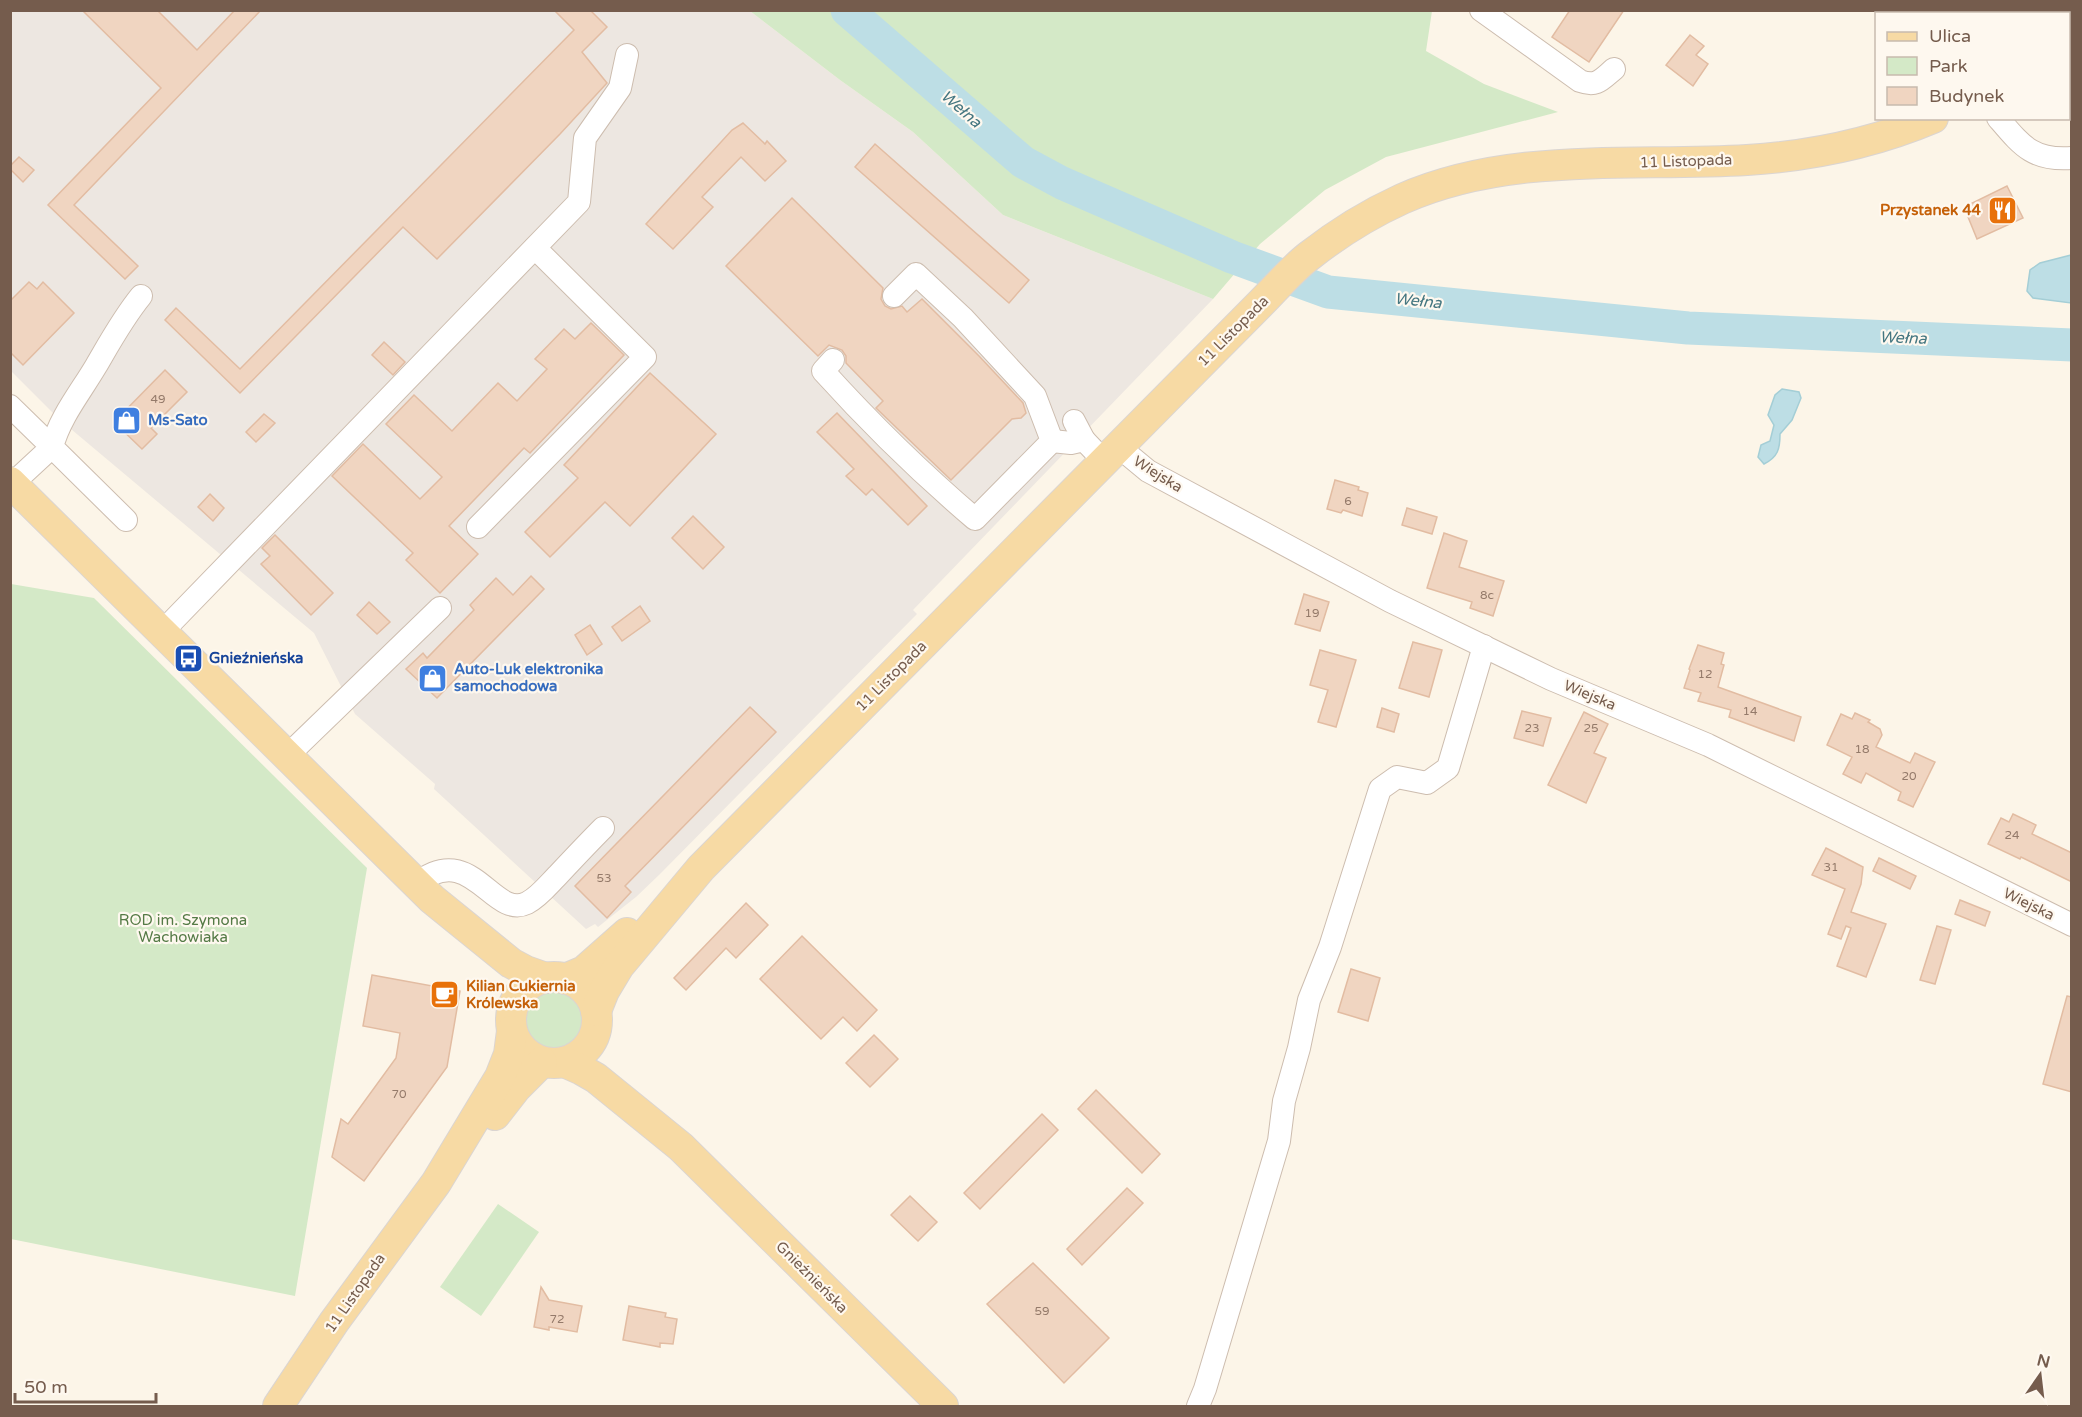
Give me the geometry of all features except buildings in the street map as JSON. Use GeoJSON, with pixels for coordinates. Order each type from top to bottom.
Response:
{"type":"FeatureCollection","features":[{"type":"Feature","properties":{"kind":"main road","name":"11 Listopada"},"geometry":{"type":"LineString","coordinates":[[596,1023],[604,991],[619,966],[701,868],[1095,442],[1260,304],[1308,257],[1372,214],[1403,199],[1438,186],[1483,174],[1550,166],[1747,160],[1792,156],[1863,142],[1912,128],[1929,120]]}},
{"type":"Feature","properties":{"kind":"main road"},"geometry":{"type":"LineString","coordinates":[[11,483],[424,891],[512,963],[576,984],[585,991],[592,1000],[596,1023],[583,1052],[553,1062],[532,1057],[523,1050],[512,1020],[506,989],[455,932],[424,891]]}},
{"type":"Feature","properties":{"kind":"main road","name":"11 Listopada"},"geometry":{"type":"LineString","coordinates":[[556,978],[584,971],[701,868]]}},
{"type":"Feature","properties":{"kind":"main road"},"geometry":{"type":"LineString","coordinates":[[512,1020],[517,998],[525,989],[534,982],[556,978]]}},
{"type":"Feature","properties":{"kind":"main road","name":"11 Listopada"},"geometry":{"type":"LineString","coordinates":[[278,1407],[341,1313],[436,1183],[500,1077],[509,1054],[512,1020]]}},
{"type":"Feature","properties":{"kind":"main road","name":"Gnieźnieńska"},"geometry":{"type":"LineString","coordinates":[[596,1023],[602,1052],[636,1090],[681,1147]]}},
{"type":"Feature","properties":{"kind":"main road","name":"11 Listopada"},"geometry":{"type":"LineString","coordinates":[[436,1183],[468,1149],[516,1088],[553,1062]]}},
{"type":"Feature","properties":{"kind":"main road","name":"Gnieźnieńska"},"geometry":{"type":"LineString","coordinates":[[553,1062],[582,1070],[596,1078],[681,1147],[944,1407]]}},
{"type":"Feature","properties":{"kind":"street"},"geometry":{"type":"LineString","coordinates":[[1481,10],[1580,81],[1592,85],[1614,69]]}},
{"type":"Feature","properties":{"kind":"street"},"geometry":{"type":"LineString","coordinates":[[162,632],[579,202],[585,138],[620,88],[627,55]]}},
{"type":"Feature","properties":{"kind":"street"},"geometry":{"type":"LineString","coordinates":[[2000,120],[2026,149],[2049,158],[2072,158]]}},
{"type":"Feature","properties":{"kind":"street"},"geometry":{"type":"LineString","coordinates":[[478,527],[645,357],[535,248]]}},
{"type":"Feature","properties":{"kind":"street"},"geometry":{"type":"LineString","coordinates":[[894,296],[916,273],[963,318],[1035,396],[1052,441]]}},
{"type":"Feature","properties":{"kind":"street"},"geometry":{"type":"LineString","coordinates":[[11,483],[52,447],[57,428],[96,367],[123,318],[141,296]]}},
{"type":"Feature","properties":{"kind":"street"},"geometry":{"type":"LineString","coordinates":[[833,360],[823,371],[847,398],[941,490],[975,519],[1052,441]]}},
{"type":"Feature","properties":{"kind":"street"},"geometry":{"type":"LineString","coordinates":[[10,406],[126,520]]}},
{"type":"Feature","properties":{"kind":"street"},"geometry":{"type":"LineString","coordinates":[[1052,441],[1095,442]]}},
{"type":"Feature","properties":{"kind":"street","name":"Wiejska"},"geometry":{"type":"LineString","coordinates":[[1095,442],[1390,601],[1551,678],[1707,745],[2072,925]]}},
{"type":"Feature","properties":{"kind":"street"},"geometry":{"type":"LineString","coordinates":[[287,756],[440,608]]}},
{"type":"Feature","properties":{"kind":"street"},"geometry":{"type":"LineString","coordinates":[[1198,1407],[1279,1141],[1284,1101],[1299,1048],[1309,1000],[1330,947],[1380,789],[1397,777],[1427,783],[1448,768],[1484,646]]}},
{"type":"Feature","properties":{"kind":"street"},"geometry":{"type":"LineString","coordinates":[[424,891],[428,874],[437,870],[450,869],[465,874],[502,900],[512,904],[526,904],[543,890],[603,828]]}},
{"type":"Feature","properties":{"kind":"shaded area"},"geometry":{"type":"Polygon","coordinates":[[[10,11],[750,11],[913,132],[1003,215],[1213,299],[913,610],[917,614],[659,875],[636,897],[598,927],[595,924],[586,929],[434,789],[435,784],[355,714],[314,633],[59,419],[11,371],[10,11]]]}},
{"type":"Feature","properties":{"kind":"green space"},"geometry":{"type":"Polygon","coordinates":[[[750,11],[1432,11],[1426,51],[1484,84],[1558,112],[1386,157],[1325,190],[1260,244],[1213,299],[1003,215],[913,132],[750,11]]]}},
{"type":"Feature","properties":{"kind":"green space","name":"ROD im. Szymona Wachowiaka"},"geometry":{"type":"Polygon","coordinates":[[[11,584],[94,598],[367,868],[295,1296],[11,1239],[11,584]]]}},
{"type":"Feature","properties":{"kind":"green space"},"geometry":{"type":"Polygon","coordinates":[[[554,989],[572,995],[580,1003],[586,1021],[580,1039],[572,1047],[554,1053],[536,1047],[528,1039],[522,1021],[528,1003],[536,995],[554,989]]]}},
{"type":"Feature","properties":{"kind":"green space"},"geometry":{"type":"Polygon","coordinates":[[[498,1204],[539,1232],[481,1316],[440,1287],[498,1204]]]}},
{"type":"Feature","properties":{"kind":"water"},"geometry":{"type":"Polygon","coordinates":[[[2071,255],[2071,303],[2033,298],[2027,291],[2030,270],[2040,263],[2071,255]]]}},
{"type":"Feature","properties":{"kind":"water"},"geometry":{"type":"Polygon","coordinates":[[[1782,389],[1799,392],[1801,398],[1792,420],[1780,434],[1777,452],[1764,464],[1758,457],[1761,445],[1770,441],[1774,425],[1768,415],[1775,395],[1782,389]]]}},
{"type":"Feature","properties":{"kind":"waterway","name":"Wełna"},"geometry":{"type":"LineString","coordinates":[[847,10],[1023,162],[1062,183],[1232,257],[1328,292],[1688,328],[2072,345]]}},
{"type":"Feature","properties":{"kind":"place","name":"Przystanek 44"},"geometry":{"type":"Point","coordinates":[2002,210]}},
{"type":"Feature","properties":{"kind":"place","name":"Ms-Sato"},"geometry":{"type":"Point","coordinates":[127,420]}},
{"type":"Feature","properties":{"kind":"place","name":"Gnieźnieńska"},"geometry":{"type":"Point","coordinates":[188,658]}},
{"type":"Feature","properties":{"kind":"place","name":"Auto-Luk elektronika samochodowa"},"geometry":{"type":"Point","coordinates":[433,678]}},
{"type":"Feature","properties":{"kind":"place","name":"Kilian Cukiernia Królewska"},"geometry":{"type":"Point","coordinates":[445,995]}}]}
